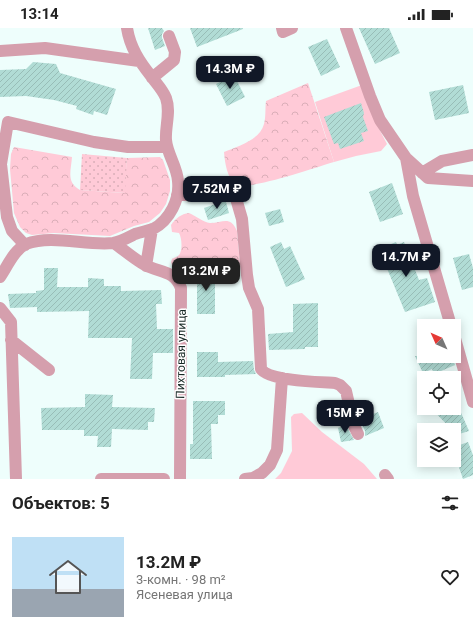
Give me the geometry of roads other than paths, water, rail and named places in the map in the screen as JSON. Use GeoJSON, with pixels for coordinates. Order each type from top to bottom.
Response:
{"type":"FeatureCollection","features":[{"type":"Feature","properties":{"kind":"street"},"geometry":{"type":"LineString","coordinates":[[0,277],[16,252],[25,245],[41,241],[57,240],[114,243],[152,229],[170,214],[177,195],[178,181],[177,173],[167,147],[166,128],[168,105],[162,90],[139,61],[129,38],[127,28]]}},
{"type":"Feature","properties":{"kind":"street"},"geometry":{"type":"LineString","coordinates":[[282,28],[283,32],[292,28]]}},
{"type":"Feature","properties":{"kind":"street"},"geometry":{"type":"LineString","coordinates":[[346,28],[380,120],[406,158],[428,178],[473,181]]}},
{"type":"Feature","properties":{"kind":"street"},"geometry":{"type":"LineString","coordinates":[[152,78],[174,60],[175,52],[169,36]]}},
{"type":"Feature","properties":{"kind":"street"},"geometry":{"type":"LineString","coordinates":[[0,51],[45,48],[139,61]]}},
{"type":"Feature","properties":{"kind":"street"},"geometry":{"type":"LineString","coordinates":[[25,245],[12,231],[3,218],[1,164],[4,122],[94,142],[128,147],[167,147]]}},
{"type":"Feature","properties":{"kind":"street"},"geometry":{"type":"LineString","coordinates":[[422,173],[442,161],[473,155]]}},
{"type":"Feature","properties":{"kind":"street"},"geometry":{"type":"LineString","coordinates":[[406,158],[415,202],[449,319]]}},
{"type":"Feature","properties":{"kind":"street"},"geometry":{"type":"LineString","coordinates":[[177,195],[235,195],[242,219],[249,288],[258,309],[261,369],[267,375],[282,378],[335,383],[340,385],[346,391],[354,426],[358,434]]}},
{"type":"Feature","properties":{"kind":"street"},"geometry":{"type":"LineString","coordinates":[[146,266],[152,229]]}},
{"type":"Feature","properties":{"kind":"street","name":"Пихтовая улица"},"geometry":{"type":"LineString","coordinates":[[114,243],[146,266],[166,272],[176,278],[181,288],[180,479]]}},
{"type":"Feature","properties":{"kind":"street"},"geometry":{"type":"LineString","coordinates":[[0,308],[11,322],[16,479]]}},
{"type":"Feature","properties":{"kind":"street"},"geometry":{"type":"LineString","coordinates":[[11,340],[49,370]]}},
{"type":"Feature","properties":{"kind":"street"},"geometry":{"type":"LineString","coordinates":[[461,360],[473,402]]}},
{"type":"Feature","properties":{"kind":"street"},"geometry":{"type":"LineString","coordinates":[[245,479],[253,478],[262,473],[270,465],[277,450],[282,378]]}},
{"type":"Feature","properties":{"kind":"street"},"geometry":{"type":"LineString","coordinates":[[101,479],[163,479]]}}]}
